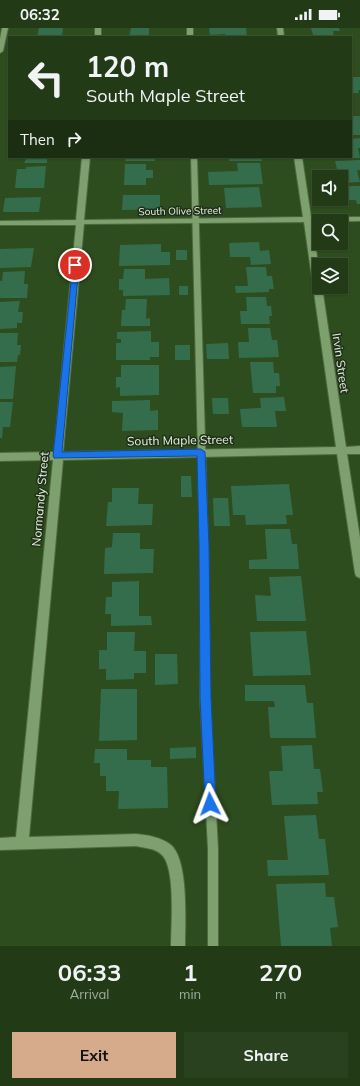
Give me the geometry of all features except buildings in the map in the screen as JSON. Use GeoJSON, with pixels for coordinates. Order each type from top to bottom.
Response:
{"type":"FeatureCollection","features":[{"type":"Feature","properties":{"kind":"street","name":"Normandy Street"},"geometry":{"type":"LineString","coordinates":[[22,843],[86,158]]}},
{"type":"Feature","properties":{"kind":"street","name":"Irvin Street"},"geometry":{"type":"LineString","coordinates":[[298,158],[360,573]]}},
{"type":"Feature","properties":{"kind":"street","name":"South Olive Street"},"geometry":{"type":"LineString","coordinates":[[0,223],[360,219]]}},
{"type":"Feature","properties":{"kind":"street","name":"South Maple Street"},"geometry":{"type":"LineString","coordinates":[[0,457],[360,450]]}},
{"type":"Feature","properties":{"kind":"street"},"geometry":{"type":"LineString","coordinates":[[0,844],[136,840],[157,844],[168,851],[176,869],[178,946]]}},
{"type":"Feature","properties":{"kind":"lane"},"geometry":{"type":"LineString","coordinates":[[0,51],[5,28]]}},
{"type":"Feature","properties":{"kind":"lane"},"geometry":{"type":"LineString","coordinates":[[194,158],[204,545],[205,697],[213,849],[213,946]]}},
{"type":"Feature","properties":{"kind":"route"},"geometry":{"type":"LineString","coordinates":[[75,265],[57,456],[201,452],[204,545],[205,697],[210,804]]}}]}
